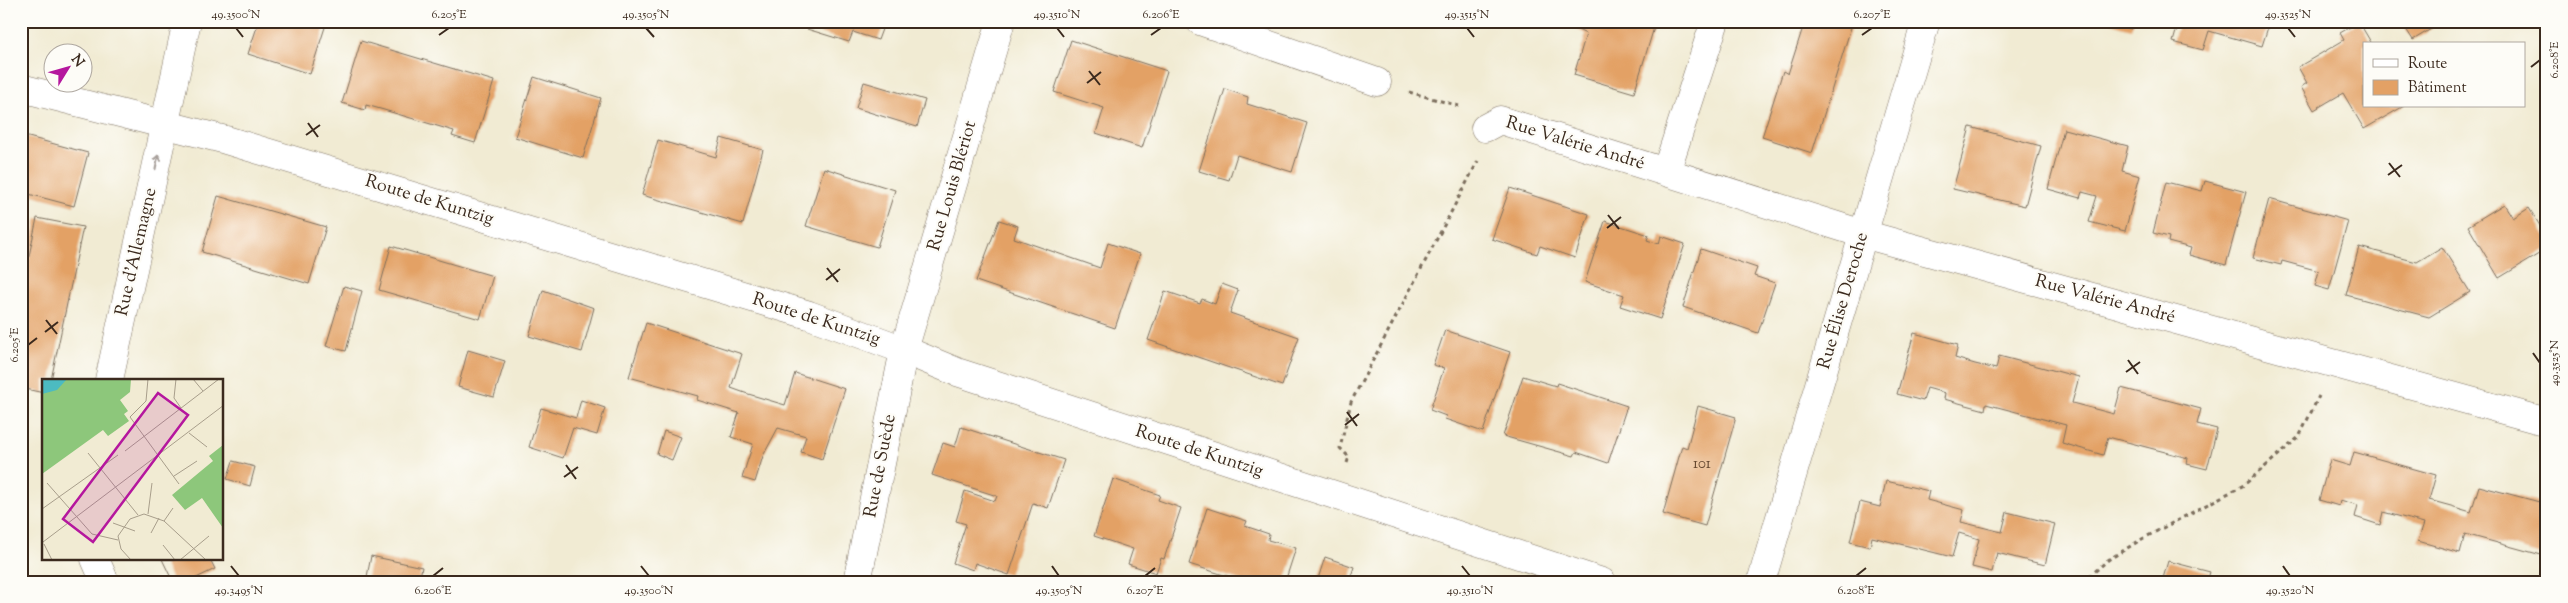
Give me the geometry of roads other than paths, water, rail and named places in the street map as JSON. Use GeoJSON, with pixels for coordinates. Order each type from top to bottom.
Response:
{"type":"FeatureCollection","features":[{"type":"Feature","properties":{"kind":"street"},"geometry":{"type":"LineString","coordinates":[[165,124],[187,21]]}},
{"type":"Feature","properties":{"kind":"street","name":"Rue Louis Blériot"},"geometry":{"type":"LineString","coordinates":[[904,350],[1002,21]]}},
{"type":"Feature","properties":{"kind":"street","name":"Rue Valérie André"},"geometry":{"type":"LineString","coordinates":[[1666,172],[1715,21]]}},
{"type":"Feature","properties":{"kind":"street","name":"Rue Élise Deroche"},"geometry":{"type":"LineString","coordinates":[[1761,582],[1926,21]]}},
{"type":"Feature","properties":{"kind":"street"},"geometry":{"type":"LineString","coordinates":[[1208,22],[1377,82]]}},
{"type":"Feature","properties":{"kind":"street","name":"Route de Kuntzig"},"geometry":{"type":"LineString","coordinates":[[21,88],[165,124],[809,316],[904,350],[957,372],[1339,498],[1602,582]]}},
{"type":"Feature","properties":{"kind":"street","name":"Rue Valérie André"},"geometry":{"type":"LineString","coordinates":[[1484,128],[1500,120],[1863,234],[2547,422]]}},
{"type":"Feature","properties":{"kind":"street","name":"Rue d'Allemagne"},"geometry":{"type":"LineString","coordinates":[[109,379],[165,124]]}},
{"type":"Feature","properties":{"kind":"street","name":"Rue de Suède"},"geometry":{"type":"LineString","coordinates":[[857,582],[904,350]]}},
{"type":"Feature","properties":{"kind":"street"},"geometry":{"type":"LineString","coordinates":[[95,560],[106,582]]}}]}
